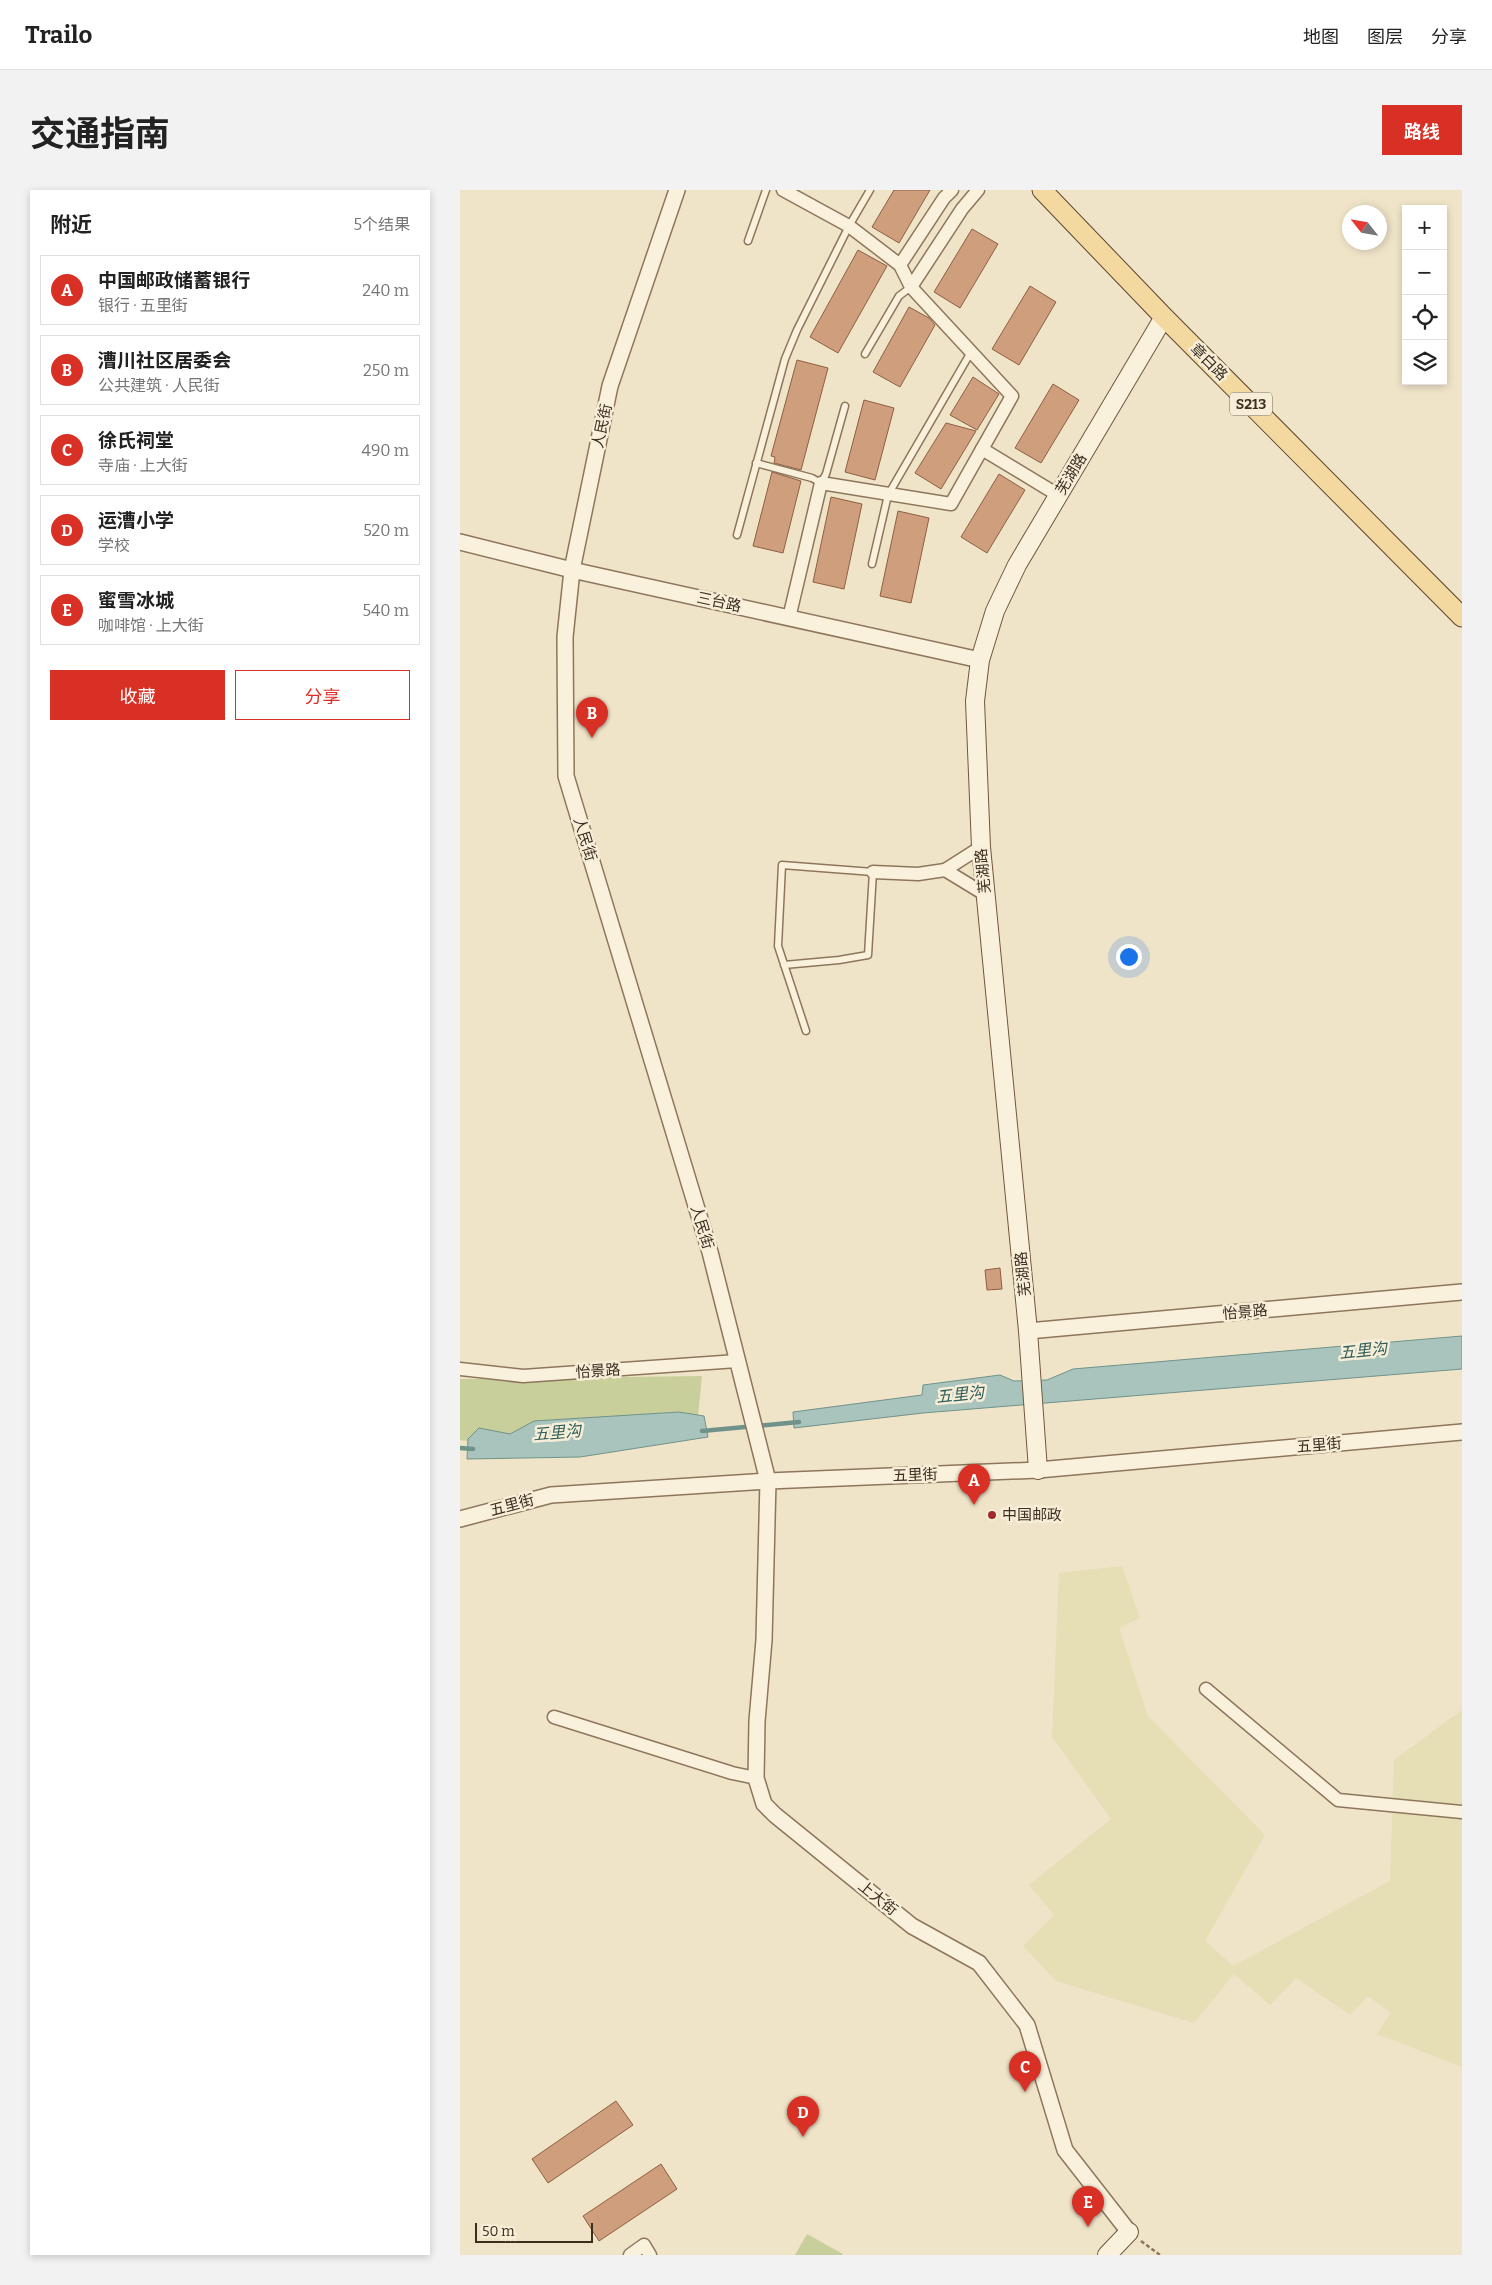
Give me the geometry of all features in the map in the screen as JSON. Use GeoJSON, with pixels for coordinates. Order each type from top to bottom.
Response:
{"type":"FeatureCollection","features":[{"type":"Feature","properties":{"kind":"main road","name":"章白路"},"geometry":{"type":"LineString","coordinates":[[1042,190],[1164,317],[1462,617]]}},
{"type":"Feature","properties":{"kind":"main road","name":"芜湖路"},"geometry":{"type":"LineString","coordinates":[[1038,1470],[1028,1331],[981,846],[975,701],[980,660],[995,611],[1017,566],[1164,317]]}},
{"type":"Feature","properties":{"kind":"main road"},"geometry":{"type":"LineString","coordinates":[[1106,2255],[1128,2232]]}},
{"type":"Feature","properties":{"kind":"street","name":"人民街"},"geometry":{"type":"LineString","coordinates":[[677,190],[610,386],[572,570],[565,636],[566,776],[710,1252],[768,1481]]}},
{"type":"Feature","properties":{"kind":"street"},"geometry":{"type":"LineString","coordinates":[[900,265],[944,198],[952,190]]}},
{"type":"Feature","properties":{"kind":"street"},"geometry":{"type":"LineString","coordinates":[[910,287],[962,209],[978,190]]}},
{"type":"Feature","properties":{"kind":"street"},"geometry":{"type":"LineString","coordinates":[[787,191],[849,226],[900,265],[910,287],[1012,396],[951,504],[821,483],[789,618]]}},
{"type":"Feature","properties":{"kind":"street"},"geometry":{"type":"LineString","coordinates":[[982,449],[1058,495]]}},
{"type":"Feature","properties":{"kind":"street","name":"三台路"},"geometry":{"type":"LineString","coordinates":[[460,542],[572,570],[980,660]]}},
{"type":"Feature","properties":{"kind":"street"},"geometry":{"type":"LineString","coordinates":[[873,872],[918,874],[945,870],[981,846]]}},
{"type":"Feature","properties":{"kind":"street"},"geometry":{"type":"LineString","coordinates":[[945,870],[986,895]]}},
{"type":"Feature","properties":{"kind":"street","name":"怡景路"},"geometry":{"type":"LineString","coordinates":[[1028,1331],[1462,1292]]}},
{"type":"Feature","properties":{"kind":"street","name":"怡景路"},"geometry":{"type":"LineString","coordinates":[[460,1369],[523,1376],[737,1360]]}},
{"type":"Feature","properties":{"kind":"street","name":"五里街"},"geometry":{"type":"LineString","coordinates":[[460,1519],[551,1495],[768,1481],[1038,1470],[1462,1432]]}},
{"type":"Feature","properties":{"kind":"street","name":"上大街"},"geometry":{"type":"LineString","coordinates":[[768,1481],[764,1640],[757,1721],[756,1778],[764,1804],[912,1926],[979,1962],[1027,2025],[1064,2150],[1128,2232]]}},
{"type":"Feature","properties":{"kind":"street"},"geometry":{"type":"LineString","coordinates":[[1206,1689],[1338,1800],[1462,1812]]}},
{"type":"Feature","properties":{"kind":"street"},"geometry":{"type":"LineString","coordinates":[[554,1717],[732,1773],[756,1778]]}},
{"type":"Feature","properties":{"kind":"street"},"geometry":{"type":"LineString","coordinates":[[630,2255],[644,2245],[650,2255]]}},
{"type":"Feature","properties":{"kind":"lane"},"geometry":{"type":"LineString","coordinates":[[748,241],[766,190]]}},
{"type":"Feature","properties":{"kind":"lane"},"geometry":{"type":"LineString","coordinates":[[737,535],[785,359],[797,330],[849,226],[870,190]]}},
{"type":"Feature","properties":{"kind":"lane"},"geometry":{"type":"LineString","coordinates":[[865,354],[899,296],[910,287]]}},
{"type":"Feature","properties":{"kind":"lane"},"geometry":{"type":"LineString","coordinates":[[872,564],[888,495],[971,352]]}},
{"type":"Feature","properties":{"kind":"lane"},"geometry":{"type":"LineString","coordinates":[[756,463],[812,478],[821,483],[826,474],[845,406]]}},
{"type":"Feature","properties":{"kind":"lane"},"geometry":{"type":"LineString","coordinates":[[784,965],[868,956],[873,872],[782,865],[778,946],[784,965],[806,1031]]}},
{"type":"Feature","properties":{"kind":"path"},"geometry":{"type":"LineString","coordinates":[[1128,2232],[1160,2255]]}},
{"type":"Feature","properties":{"kind":"shaded area"},"geometry":{"type":"Polygon","coordinates":[[[1122,1566],[1140,1618],[1119,1628],[1148,1716],[1265,1835],[1205,1941],[1233,1966],[1390,1881],[1394,1760],[1462,1710],[1462,2067],[1377,2034],[1391,2013],[1368,1996],[1350,2015],[1296,1978],[1270,2005],[1234,1974],[1194,2023],[1056,1981],[1023,1946],[1054,1915],[1029,1885],[1111,1819],[1052,1737],[1059,1573],[1122,1566]]]}},
{"type":"Feature","properties":{"kind":"green space"},"geometry":{"type":"Polygon","coordinates":[[[702,1376],[697,1427],[482,1443],[460,1440],[460,1379],[702,1376]]]}},
{"type":"Feature","properties":{"kind":"green space"},"geometry":{"type":"Polygon","coordinates":[[[807,2234],[843,2254],[795,2255],[807,2234]]]}},
{"type":"Feature","properties":{"kind":"water"},"geometry":{"type":"Polygon","coordinates":[[[1462,1336],[1462,1369],[923,1413],[794,1428],[793,1412],[922,1395],[923,1385],[1000,1375],[1014,1381],[1047,1380],[1073,1369],[1462,1336]]]}},
{"type":"Feature","properties":{"kind":"water"},"geometry":{"type":"Polygon","coordinates":[[[679,1412],[704,1416],[708,1437],[580,1457],[467,1459],[468,1439],[479,1428],[510,1434],[534,1421],[679,1412]]]}},
{"type":"Feature","properties":{"kind":"building"},"geometry":{"type":"Polygon","coordinates":[[[894,190],[930,190],[899,243],[872,227],[894,190]]]}},
{"type":"Feature","properties":{"kind":"building"},"geometry":{"type":"Polygon","coordinates":[[[972,229],[998,244],[960,308],[934,292],[972,229]]]}},
{"type":"Feature","properties":{"kind":"building"},"geometry":{"type":"Polygon","coordinates":[[[858,250],[887,266],[838,353],[810,337],[858,250]]]}},
{"type":"Feature","properties":{"kind":"building"},"geometry":{"type":"Polygon","coordinates":[[[1030,286],[1056,302],[1019,365],[992,349],[1030,286]]]}},
{"type":"Feature","properties":{"kind":"building"},"geometry":{"type":"Polygon","coordinates":[[[909,307],[929,318],[935,325],[900,387],[873,372],[909,307]]]}},
{"type":"Feature","properties":{"kind":"building"},"geometry":{"type":"Polygon","coordinates":[[[797,360],[828,368],[801,470],[774,463],[775,457],[771,456],[797,360]]]}},
{"type":"Feature","properties":{"kind":"building"},"geometry":{"type":"Polygon","coordinates":[[[973,377],[999,394],[977,430],[950,415],[973,377]]]}},
{"type":"Feature","properties":{"kind":"building"},"geometry":{"type":"Polygon","coordinates":[[[1053,384],[1079,400],[1041,463],[1015,448],[1053,384]]]}},
{"type":"Feature","properties":{"kind":"building"},"geometry":{"type":"Polygon","coordinates":[[[864,400],[894,408],[875,480],[845,472],[864,400]]]}},
{"type":"Feature","properties":{"kind":"building"},"geometry":{"type":"Polygon","coordinates":[[[946,423],[976,431],[941,489],[915,473],[946,423]]]}},
{"type":"Feature","properties":{"kind":"building"},"geometry":{"type":"Polygon","coordinates":[[[772,472],[801,481],[783,553],[753,546],[772,472]]]}},
{"type":"Feature","properties":{"kind":"building"},"geometry":{"type":"Polygon","coordinates":[[[999,474],[1025,490],[987,553],[961,537],[999,474]]]}},
{"type":"Feature","properties":{"kind":"building"},"geometry":{"type":"Polygon","coordinates":[[[831,497],[862,504],[844,589],[813,582],[831,497]]]}},
{"type":"Feature","properties":{"kind":"building"},"geometry":{"type":"Polygon","coordinates":[[[898,511],[929,518],[911,603],[880,596],[898,511]]]}},
{"type":"Feature","properties":{"kind":"building"},"geometry":{"type":"Polygon","coordinates":[[[1000,1268],[1002,1289],[987,1290],[985,1270],[1000,1268]]]}},
{"type":"Feature","properties":{"kind":"building"},"geometry":{"type":"Polygon","coordinates":[[[616,2101],[633,2125],[548,2183],[532,2159],[616,2101]]]}},
{"type":"Feature","properties":{"kind":"building"},"geometry":{"type":"Polygon","coordinates":[[[661,2164],[677,2189],[599,2241],[583,2216],[661,2164]]]}},
{"type":"Feature","properties":{"kind":"waterway","name":"五里沟"},"geometry":{"type":"LineString","coordinates":[[702,1431],[799,1422]]}},
{"type":"Feature","properties":{"kind":"waterway","name":"五里沟"},"geometry":{"type":"LineString","coordinates":[[460,1448],[473,1449]]}},
{"type":"Feature","properties":{"kind":"place","name":"漕川社区居委会"},"geometry":{"type":"Point","coordinates":[592,738]}},
{"type":"Feature","properties":{"kind":"place","name":"中国邮政储蓄银行"},"geometry":{"type":"Point","coordinates":[974,1505]}},
{"type":"Feature","properties":{"kind":"place","name":"中国邮政"},"geometry":{"type":"Point","coordinates":[992,1515]}},
{"type":"Feature","properties":{"kind":"place","name":"徐氏祠堂"},"geometry":{"type":"Point","coordinates":[1025,2092]}},
{"type":"Feature","properties":{"kind":"place","name":"运漕小学"},"geometry":{"type":"Point","coordinates":[803,2137]}},
{"type":"Feature","properties":{"kind":"place","name":"蜜雪冰城"},"geometry":{"type":"Point","coordinates":[1088,2227]}}]}
